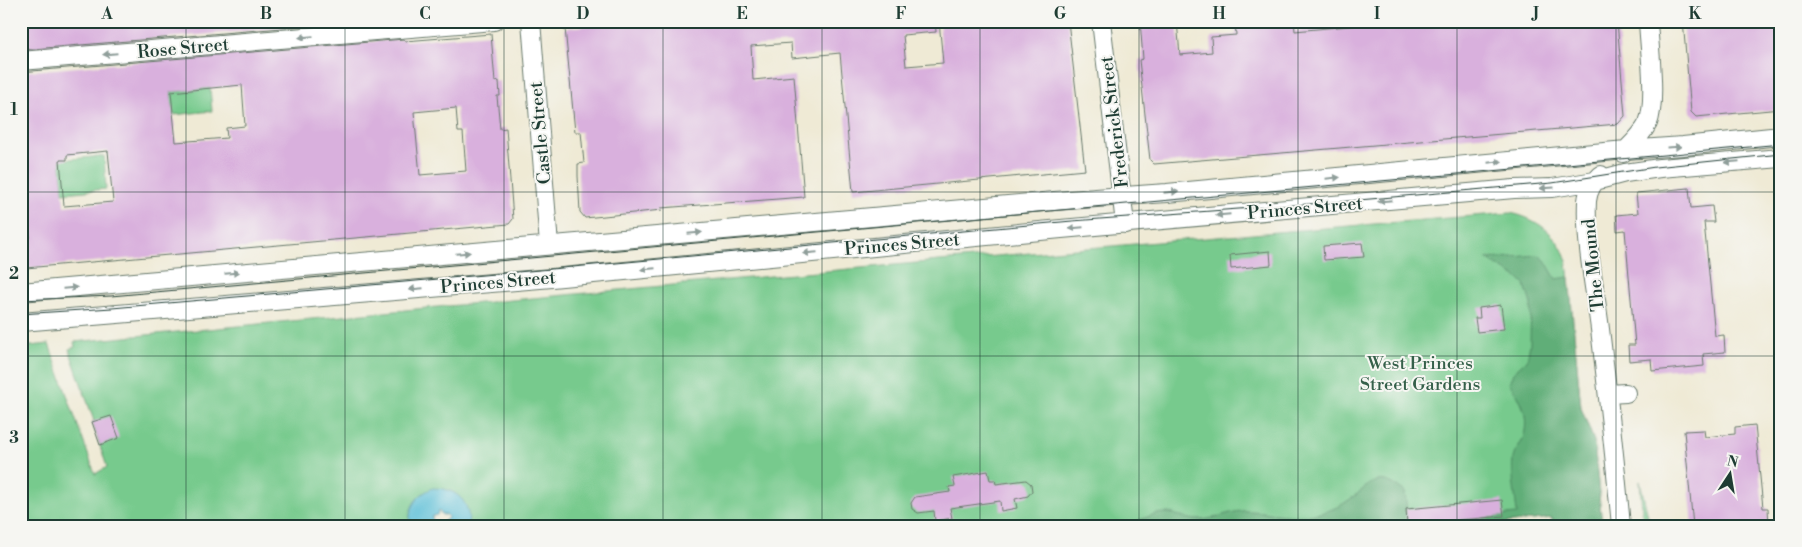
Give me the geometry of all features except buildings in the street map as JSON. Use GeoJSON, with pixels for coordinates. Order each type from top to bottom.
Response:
{"type":"FeatureCollection","features":[{"type":"Feature","properties":{"kind":"street","name":"Rose Street"},"geometry":{"type":"LineString","coordinates":[[21,61],[494,21]]}},
{"type":"Feature","properties":{"kind":"street","name":"Frederick Street"},"geometry":{"type":"LineString","coordinates":[[1101,21],[1125,224]]}},
{"type":"Feature","properties":{"kind":"street","name":"The Mound"},"geometry":{"type":"LineString","coordinates":[[1621,526],[1608,394],[1589,242],[1587,200],[1590,187],[1642,132],[1651,114],[1652,98],[1648,21]]}},
{"type":"Feature","properties":{"kind":"street","name":"Castle Street"},"geometry":{"type":"LineString","coordinates":[[531,26],[549,246]]}},
{"type":"Feature","properties":{"kind":"street","name":"Princes Street"},"geometry":{"type":"LineString","coordinates":[[21,292],[1259,184],[1781,136]]}},
{"type":"Feature","properties":{"kind":"street","name":"Princes Street"},"geometry":{"type":"LineString","coordinates":[[21,322],[552,278],[1125,224],[1514,189],[1552,188],[1660,168],[1781,158]]}},
{"type":"Feature","properties":{"kind":"street"},"geometry":{"type":"LineString","coordinates":[[1608,394],[1626,393]]}},
{"type":"Feature","properties":{"kind":"green space"},"geometry":{"type":"Polygon","coordinates":[[[210,88],[212,111],[173,115],[171,92],[210,88]]]}},
{"type":"Feature","properties":{"kind":"green space"},"geometry":{"type":"Polygon","coordinates":[[[104,156],[106,189],[63,193],[60,160],[104,156]]]}},
{"type":"Feature","properties":{"kind":"green space","name":"West Princes Street Gardens"},"geometry":{"type":"Polygon","coordinates":[[[1510,213],[1529,219],[1546,229],[1559,243],[1567,261],[1581,408],[1594,441],[1602,526],[1553,526],[1552,518],[1474,526],[468,526],[466,509],[460,497],[450,491],[438,489],[427,492],[417,499],[411,510],[410,526],[106,526],[103,520],[87,526],[21,526],[21,347],[49,344],[95,474],[107,467],[92,422],[94,421],[69,349],[75,347],[74,342],[792,274],[1510,213]]]}},
{"type":"Feature","properties":{"kind":"green space"},"geometry":{"type":"Polygon","coordinates":[[[1539,255],[1545,260],[1556,279],[1569,277],[1581,408],[1594,441],[1602,526],[1553,526],[1552,518],[1474,526],[1124,526],[1162,513],[1198,520],[1243,511],[1291,516],[1315,514],[1339,506],[1373,482],[1379,481],[1386,481],[1405,492],[1408,525],[1517,514],[1513,459],[1522,441],[1526,425],[1524,410],[1518,396],[1509,383],[1513,373],[1527,360],[1530,344],[1531,304],[1525,285],[1518,278],[1486,259],[1539,255]]]}},
{"type":"Feature","properties":{"kind":"green space"},"geometry":{"type":"Polygon","coordinates":[[[1640,481],[1650,526],[1643,526],[1640,481]]]}},
{"type":"Feature","properties":{"kind":"water"},"geometry":{"type":"Polygon","coordinates":[[[433,488],[449,491],[461,498],[465,503],[469,517],[468,526],[442,526],[443,522],[448,518],[447,515],[442,515],[439,511],[432,518],[433,521],[438,521],[438,526],[410,526],[410,513],[414,503],[422,494],[433,488]]]}},
{"type":"Feature","properties":{"kind":"tram line"},"geometry":{"type":"LineString","coordinates":[[21,300],[111,296],[1781,144]]}},
{"type":"Feature","properties":{"kind":"tram line"},"geometry":{"type":"LineString","coordinates":[[21,314],[112,308],[1072,221],[1336,202],[1552,183],[1655,167],[1781,154]]}},
{"type":"Feature","properties":{"kind":"railway"},"geometry":{"type":"LineString","coordinates":[[1542,526],[1553,525]]}}]}
